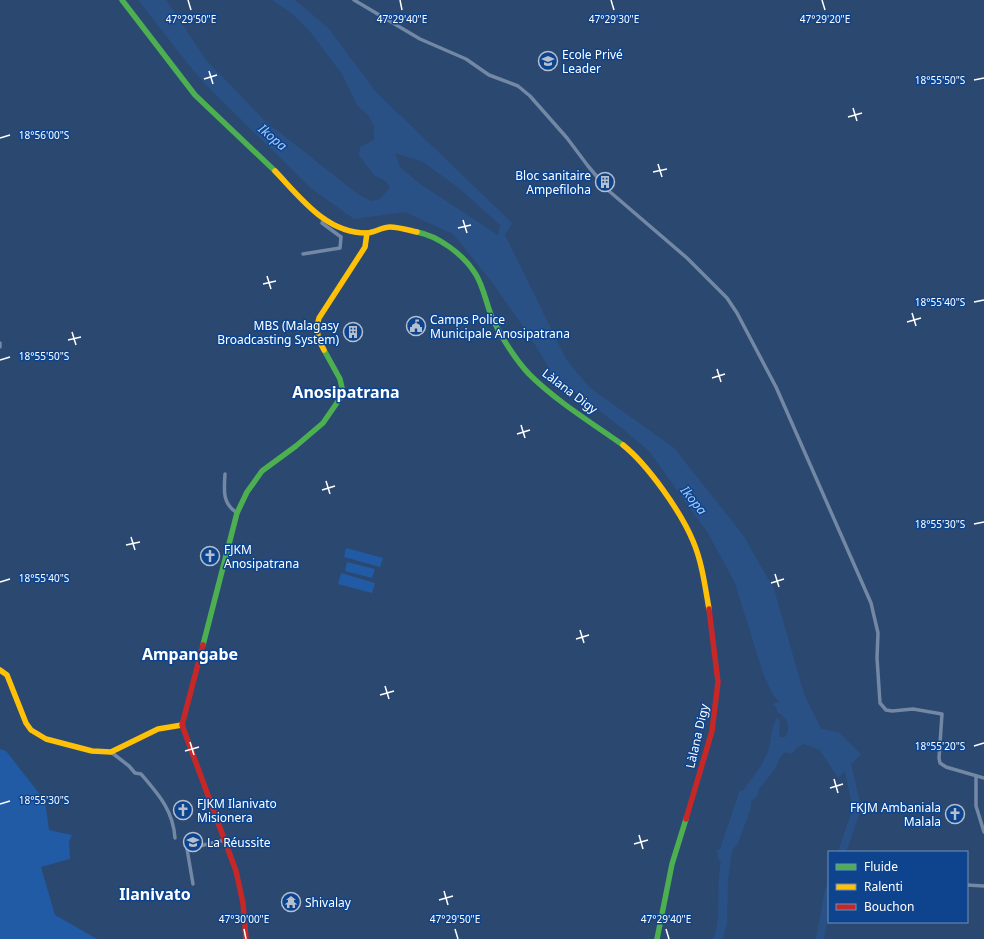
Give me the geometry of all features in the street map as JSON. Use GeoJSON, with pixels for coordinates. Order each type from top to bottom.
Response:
{"type":"FeatureCollection","features":[{"type":"Feature","properties":{"kind":"main road","name":"Làlana Digy"},"geometry":{"type":"LineString","coordinates":[[122,0],[161,53],[196,95],[262,158],[316,214],[333,225],[351,231],[367,233],[389,227],[424,233],[445,244],[460,256],[475,273],[492,317],[502,337],[528,373],[545,388],[610,435],[633,455],[663,489],[680,516],[693,541],[705,584],[713,630],[718,682],[712,731],[672,864],[657,939]]}},
{"type":"Feature","properties":{"kind":"main road"},"geometry":{"type":"LineString","coordinates":[[246,939],[243,903],[236,871],[182,725],[237,513],[246,492],[260,474],[300,444],[331,414],[341,396],[342,386],[338,375],[317,338],[317,322],[365,247],[367,233]]}},
{"type":"Feature","properties":{"kind":"main road"},"geometry":{"type":"LineString","coordinates":[[0,670],[7,675],[26,723],[31,730],[46,739],[92,751],[111,752],[158,728],[182,725]]}},
{"type":"Feature","properties":{"kind":"street"},"geometry":{"type":"LineString","coordinates":[[354,0],[361,2],[420,39],[466,59],[489,75],[518,86],[530,96],[567,138],[609,191],[687,258],[727,298],[737,313],[776,388],[871,603],[878,633],[877,658],[880,703],[886,710],[892,711],[913,709],[942,714],[938,758],[940,763],[946,767],[984,778]]}},
{"type":"Feature","properties":{"kind":"street"},"geometry":{"type":"LineString","coordinates":[[303,254],[340,248],[341,237],[322,223],[324,219]]}},
{"type":"Feature","properties":{"kind":"street"},"geometry":{"type":"LineString","coordinates":[[225,474],[223,491],[229,507],[237,513]]}},
{"type":"Feature","properties":{"kind":"street"},"geometry":{"type":"LineString","coordinates":[[111,752],[129,766],[135,773],[141,774],[168,807],[174,824],[175,838]]}},
{"type":"Feature","properties":{"kind":"street"},"geometry":{"type":"LineString","coordinates":[[976,776],[976,806],[984,832]]}},
{"type":"Feature","properties":{"kind":"street"},"geometry":{"type":"LineString","coordinates":[[193,884],[187,849],[225,840]]}},
{"type":"Feature","properties":{"kind":"street"},"geometry":{"type":"LineString","coordinates":[[968,884],[984,886]]}},
{"type":"Feature","properties":{"kind":"shaded area"},"geometry":{"type":"Polygon","coordinates":[[[346,548],[383,558],[380,567],[344,557],[346,548]]]}},
{"type":"Feature","properties":{"kind":"shaded area"},"geometry":{"type":"Polygon","coordinates":[[[347,562],[375,569],[372,578],[345,571],[347,562]]]}},
{"type":"Feature","properties":{"kind":"shaded area"},"geometry":{"type":"Polygon","coordinates":[[[341,573],[375,583],[372,593],[338,584],[341,573]]]}},
{"type":"Feature","properties":{"kind":"shaded area"},"geometry":{"type":"Polygon","coordinates":[[[0,749],[6,751],[45,801],[49,830],[72,835],[69,841],[70,859],[41,867],[55,915],[97,939],[0,939],[0,749]]]}},
{"type":"Feature","properties":{"kind":"water"},"geometry":{"type":"Polygon","coordinates":[[[138,0],[166,0],[206,60],[265,121],[359,195],[371,201],[380,199],[390,187],[386,181],[374,175],[359,155],[360,147],[374,140],[374,126],[368,115],[357,105],[342,74],[308,29],[290,12],[272,0],[295,0],[329,29],[376,92],[512,223],[505,235],[566,359],[589,387],[674,448],[743,535],[774,589],[804,694],[821,729],[838,732],[861,754],[838,778],[820,750],[804,744],[796,748],[794,752],[789,754],[786,752],[781,756],[775,769],[759,789],[757,796],[751,802],[751,808],[738,843],[732,851],[728,879],[727,923],[723,939],[713,939],[718,920],[719,872],[721,862],[718,858],[717,850],[720,849],[740,790],[743,791],[767,754],[777,718],[780,720],[779,737],[785,737],[788,726],[786,719],[777,712],[777,708],[773,705],[777,702],[781,703],[773,695],[763,673],[735,583],[708,533],[649,451],[551,373],[541,354],[492,282],[453,234],[405,212],[354,219],[312,189],[196,74],[138,0]],[[395,153],[400,167],[420,184],[498,235],[500,225],[459,188],[423,162],[395,153]]]}},
{"type":"Feature","properties":{"kind":"waterway","name":"Ikopa"},"geometry":{"type":"LineString","coordinates":[[839,761],[848,768],[857,808],[842,851]]}},
{"type":"Feature","properties":{"kind":"waterway","name":"Ikopa"},"geometry":{"type":"LineString","coordinates":[[820,939],[828,895]]}},
{"type":"Feature","properties":{"kind":"traffic: fast"},"geometry":{"type":"LineString","coordinates":[[122,0],[195,95],[275,171]]}},
{"type":"Feature","properties":{"kind":"traffic: fast"},"geometry":{"type":"LineString","coordinates":[[417,232],[433,237],[449,247],[470,266],[480,283],[498,330],[513,354],[529,374],[562,403],[623,445]]}},
{"type":"Feature","properties":{"kind":"traffic: fast"},"geometry":{"type":"LineString","coordinates":[[203,645],[237,513],[247,492],[262,471],[296,446],[323,423],[341,397],[342,388],[340,379],[324,350]]}},
{"type":"Feature","properties":{"kind":"traffic: fast"},"geometry":{"type":"LineString","coordinates":[[657,939],[672,864],[686,819]]}},
{"type":"Feature","properties":{"kind":"traffic: slow"},"geometry":{"type":"LineString","coordinates":[[275,171],[315,212],[338,227],[366,233],[390,227],[417,232]]}},
{"type":"Feature","properties":{"kind":"traffic: slow"},"geometry":{"type":"LineString","coordinates":[[324,350],[318,334],[317,327],[319,318],[365,247],[367,233]]}},
{"type":"Feature","properties":{"kind":"traffic: slow"},"geometry":{"type":"LineString","coordinates":[[623,445],[643,464],[663,490],[688,529],[699,557],[709,609]]}},
{"type":"Feature","properties":{"kind":"traffic: slow"},"geometry":{"type":"LineString","coordinates":[[0,670],[7,675],[26,723],[31,730],[46,739],[92,751],[111,752],[158,729],[182,725]]}},
{"type":"Feature","properties":{"kind":"traffic: jam"},"geometry":{"type":"LineString","coordinates":[[686,819],[712,731],[718,682],[709,609]]}},
{"type":"Feature","properties":{"kind":"traffic: jam"},"geometry":{"type":"LineString","coordinates":[[203,645],[182,725],[236,871],[243,903],[246,939]]}},
{"type":"Feature","properties":{"kind":"place","name":"Ecole Privé Leader"},"geometry":{"type":"Point","coordinates":[548,61]}},
{"type":"Feature","properties":{"kind":"place","name":"Bloc sanitaire Ampefiloha"},"geometry":{"type":"Point","coordinates":[605,182]}},
{"type":"Feature","properties":{"kind":"place","name":"Camps Police Municipale Anosipatrana"},"geometry":{"type":"Point","coordinates":[416,326]}},
{"type":"Feature","properties":{"kind":"place","name":"MBS (Malagasy Broadcasting System)"},"geometry":{"type":"Point","coordinates":[353,332]}},
{"type":"Feature","properties":{"kind":"place","name":"FJKM Anosipatrana"},"geometry":{"type":"Point","coordinates":[210,556]}},
{"type":"Feature","properties":{"kind":"place","name":"FJKM Ilanivato Misionera"},"geometry":{"type":"Point","coordinates":[183,810]}},
{"type":"Feature","properties":{"kind":"place","name":"FKJM Ambaniala Malala"},"geometry":{"type":"Point","coordinates":[955,814]}},
{"type":"Feature","properties":{"kind":"place","name":"La Réussite"},"geometry":{"type":"Point","coordinates":[193,842]}},
{"type":"Feature","properties":{"kind":"place","name":"Shivalay"},"geometry":{"type":"Point","coordinates":[291,902]}},
{"type":"Feature","properties":{"kind":"district","name":"Anosipatrana"},"geometry":{"type":"Point","coordinates":[346,392]}},
{"type":"Feature","properties":{"kind":"district","name":"Ampangabe"},"geometry":{"type":"Point","coordinates":[190,654]}},
{"type":"Feature","properties":{"kind":"district","name":"Ilanivato"},"geometry":{"type":"Point","coordinates":[155,894]}}]}
